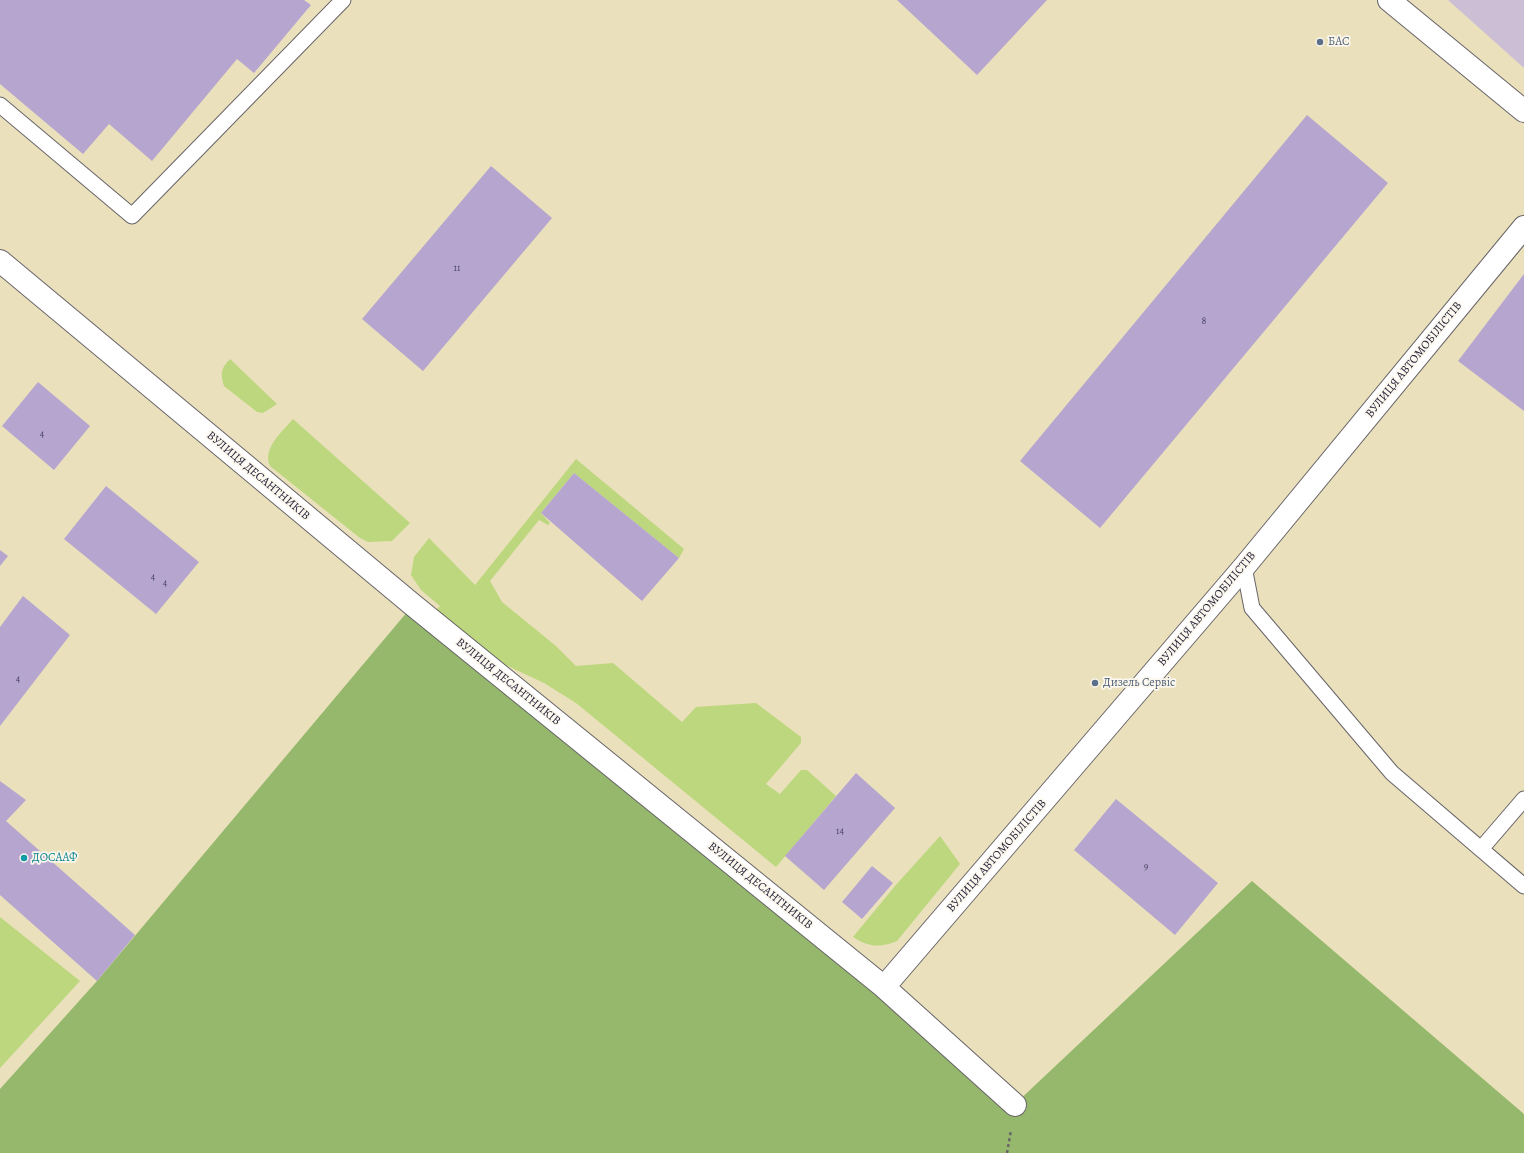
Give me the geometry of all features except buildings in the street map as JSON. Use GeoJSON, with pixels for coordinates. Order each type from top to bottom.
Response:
{"type":"FeatureCollection","features":[{"type":"Feature","properties":{"kind":"street"},"geometry":{"type":"LineString","coordinates":[[1389,0],[1524,111]]}},
{"type":"Feature","properties":{"kind":"street","name":"ВУЛИЦЯ АВТОМОБІЛІСТІВ"},"geometry":{"type":"LineString","coordinates":[[884,987],[1244,567],[1524,226]]}},
{"type":"Feature","properties":{"kind":"street","name":"ВУЛИЦЯ ДЕСАНТНИКІВ"},"geometry":{"type":"LineString","coordinates":[[0,261],[413,605],[884,987],[1015,1105]]}},
{"type":"Feature","properties":{"kind":"lane"},"geometry":{"type":"LineString","coordinates":[[0,105],[132,216],[343,0]]}},
{"type":"Feature","properties":{"kind":"lane"},"geometry":{"type":"LineString","coordinates":[[1244,567],[1252,608],[1392,773],[1524,886]]}},
{"type":"Feature","properties":{"kind":"lane"},"geometry":{"type":"LineString","coordinates":[[1481,849],[1524,799]]}},
{"type":"Feature","properties":{"kind":"shaded area"},"geometry":{"type":"Polygon","coordinates":[[[1448,0],[1524,0],[1524,68],[1448,0]]]}},
{"type":"Feature","properties":{"kind":"green space"},"geometry":{"type":"Polygon","coordinates":[[[230,359],[277,404],[263,413],[257,412],[224,386],[222,371],[230,359]]]}},
{"type":"Feature","properties":{"kind":"green space"},"geometry":{"type":"Polygon","coordinates":[[[293,419],[410,523],[392,541],[368,542],[360,538],[270,466],[268,459],[271,446],[279,434],[293,419]]]}},
{"type":"Feature","properties":{"kind":"green space"},"geometry":{"type":"Polygon","coordinates":[[[576,459],[684,549],[679,558],[574,473],[541,513],[550,523],[548,525],[539,520],[490,581],[502,602],[556,646],[576,666],[613,663],[682,722],[696,707],[756,703],[801,737],[801,743],[766,784],[780,794],[801,770],[807,770],[836,796],[776,867],[576,703],[544,683],[497,661],[432,615],[440,606],[421,590],[411,575],[414,557],[429,538],[475,585],[576,459]]]}},
{"type":"Feature","properties":{"kind":"green space"},"geometry":{"type":"Polygon","coordinates":[[[413,605],[1014,1105],[1252,881],[1524,1114],[1524,1153],[0,1153],[0,1089],[97,981],[413,605]]]}},
{"type":"Feature","properties":{"kind":"green space"},"geometry":{"type":"Polygon","coordinates":[[[940,836],[960,864],[897,941],[885,945],[869,945],[853,937],[895,886],[940,836]]]}},
{"type":"Feature","properties":{"kind":"green space"},"geometry":{"type":"Polygon","coordinates":[[[0,917],[80,981],[0,1068],[0,917]]]}},
{"type":"Feature","properties":{"kind":"place","name":"БАС"},"geometry":{"type":"Point","coordinates":[1320,42]}},
{"type":"Feature","properties":{"kind":"place","name":"Дизель Сервіс"},"geometry":{"type":"Point","coordinates":[1095,683]}},
{"type":"Feature","properties":{"kind":"place","name":"ДОСААФ"},"geometry":{"type":"Point","coordinates":[24,858]}}]}
